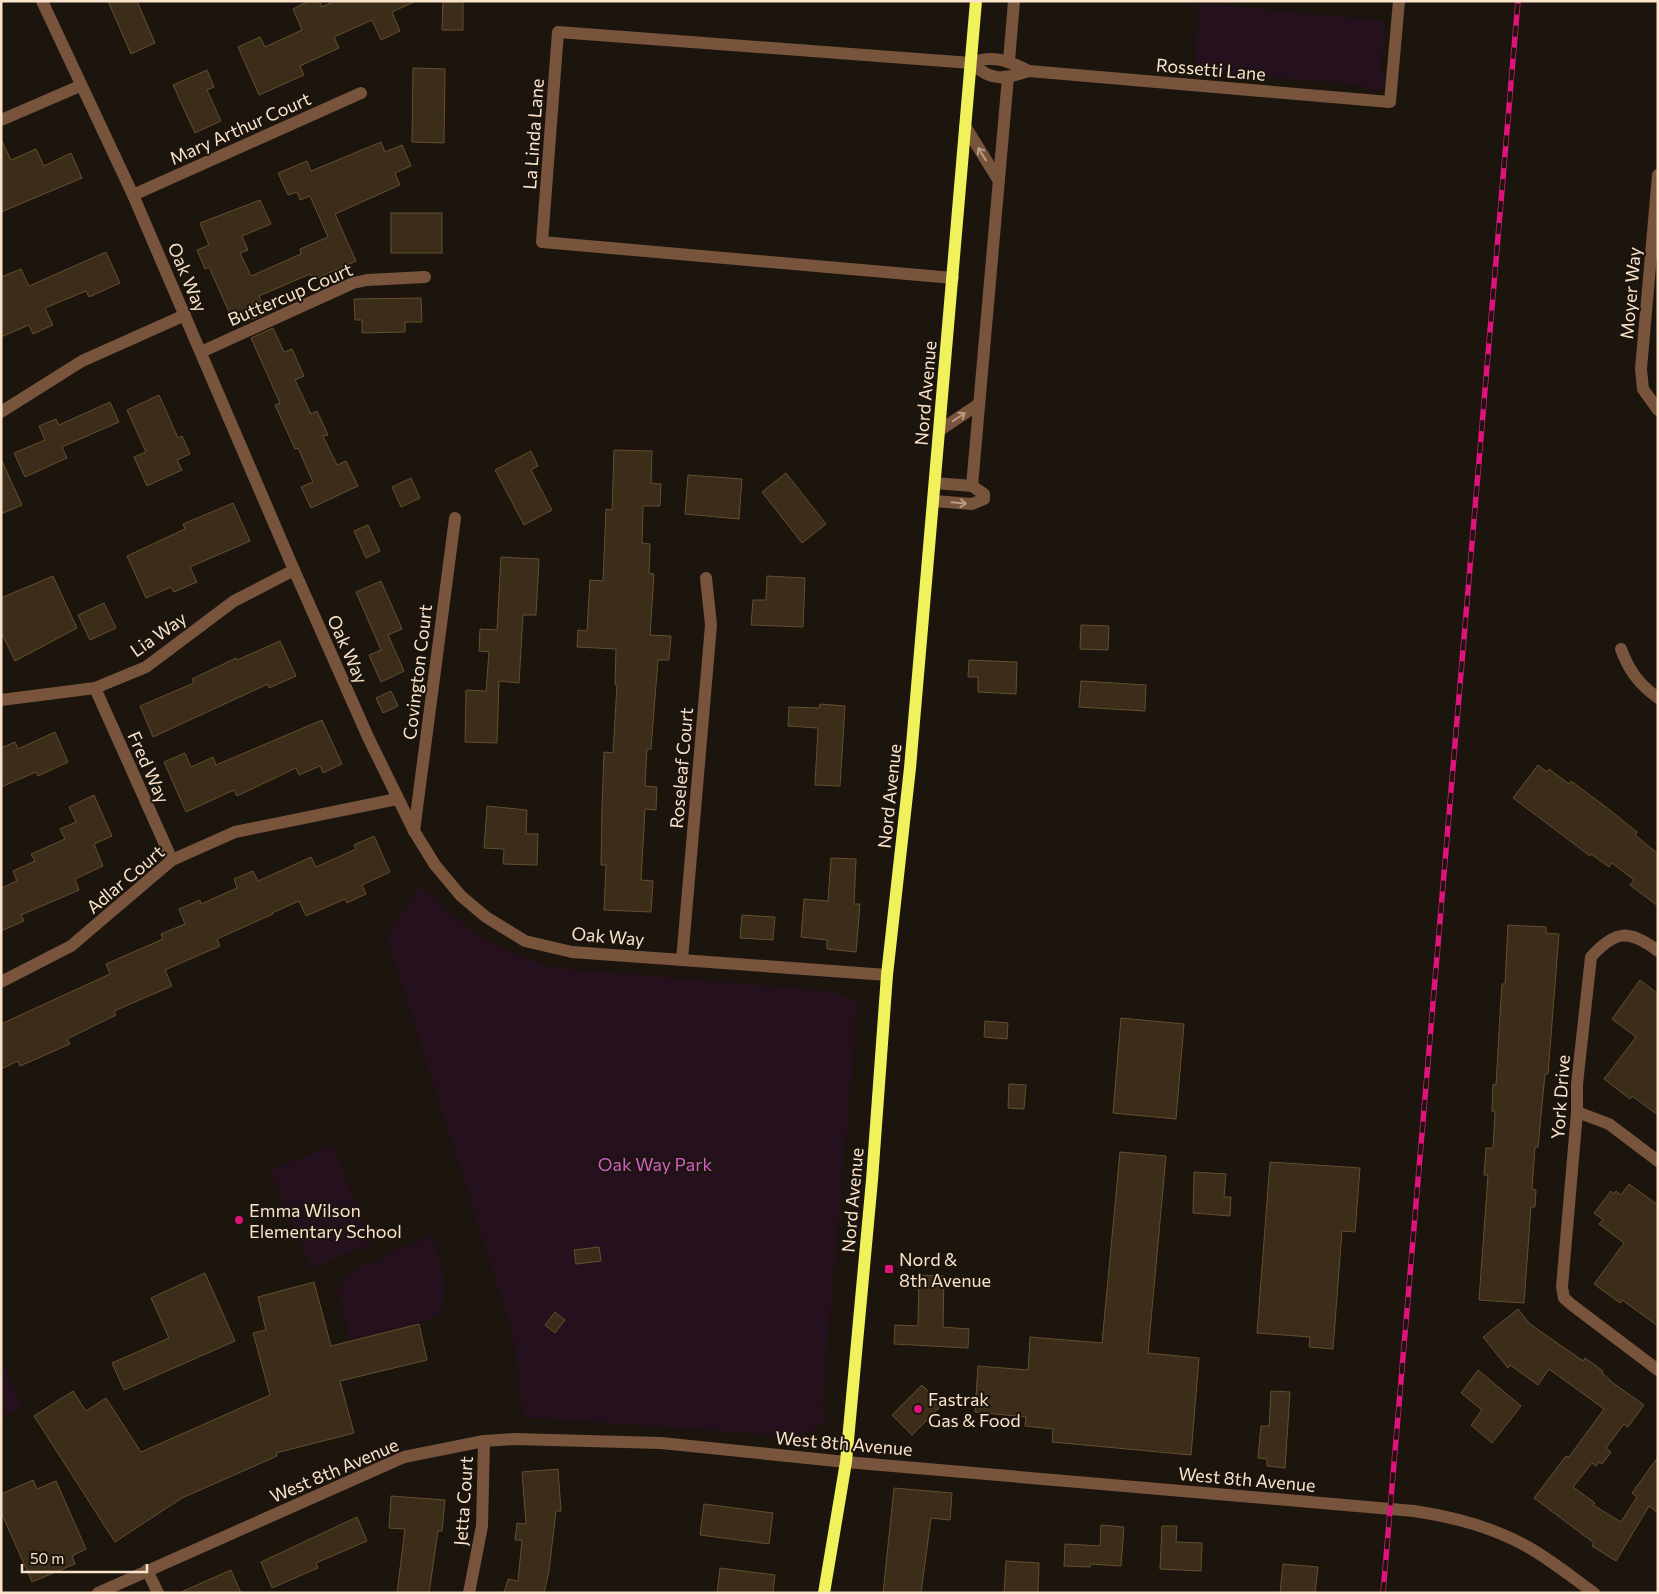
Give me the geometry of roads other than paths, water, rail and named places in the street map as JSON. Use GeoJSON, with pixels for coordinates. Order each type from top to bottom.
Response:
{"type":"FeatureCollection","features":[{"type":"Feature","properties":{"kind":"main road","name":"Nord Avenue"},"geometry":{"type":"LineString","coordinates":[[824,1593],[846,1462],[872,1180],[886,975],[910,768],[971,63],[978,2]]}},
{"type":"Feature","properties":{"kind":"street","name":"Oak Way"},"geometry":{"type":"LineString","coordinates":[[42,1],[80,86],[133,195],[294,570],[397,799],[435,865],[461,896],[498,926],[518,937],[540,945],[572,952],[886,975]]}},
{"type":"Feature","properties":{"kind":"street"},"geometry":{"type":"LineString","coordinates":[[1009,61],[1014,1]]}},
{"type":"Feature","properties":{"kind":"street","name":"Rossetti Lane"},"geometry":{"type":"LineString","coordinates":[[1028,71],[1009,61],[984,58],[971,63],[984,75],[1008,77],[1028,71],[1390,102],[1399,1]]}},
{"type":"Feature","properties":{"kind":"street","name":"La Linda Lane"},"geometry":{"type":"LineString","coordinates":[[953,278],[542,242],[558,32],[971,63]]}},
{"type":"Feature","properties":{"kind":"street"},"geometry":{"type":"LineString","coordinates":[[972,486],[1008,77]]}},
{"type":"Feature","properties":{"kind":"street"},"geometry":{"type":"LineString","coordinates":[[1,120],[80,86]]}},
{"type":"Feature","properties":{"kind":"street","name":"Mary Arthur Court"},"geometry":{"type":"LineString","coordinates":[[133,195],[361,93]]}},
{"type":"Feature","properties":{"kind":"street"},"geometry":{"type":"LineString","coordinates":[[966,126],[999,181]]}},
{"type":"Feature","properties":{"kind":"street","name":"Moyer Way"},"geometry":{"type":"LineString","coordinates":[[1658,175],[1641,369],[1643,389],[1658,410]]}},
{"type":"Feature","properties":{"kind":"street","name":"Buttercup Court"},"geometry":{"type":"LineString","coordinates":[[201,352],[352,283],[367,280],[425,277]]}},
{"type":"Feature","properties":{"kind":"street"},"geometry":{"type":"LineString","coordinates":[[1,412],[82,361],[185,315]]}},
{"type":"Feature","properties":{"kind":"street"},"geometry":{"type":"LineString","coordinates":[[940,430],[979,404]]}},
{"type":"Feature","properties":{"kind":"street"},"geometry":{"type":"LineString","coordinates":[[934,500],[972,504],[984,496],[972,486],[935,483]]}},
{"type":"Feature","properties":{"kind":"street","name":"Covington Court"},"geometry":{"type":"LineString","coordinates":[[414,831],[455,518]]}},
{"type":"Feature","properties":{"kind":"street","name":"Lia Way"},"geometry":{"type":"LineString","coordinates":[[1,700],[95,688],[146,667],[234,601],[294,570]]}},
{"type":"Feature","properties":{"kind":"street","name":"Roseleaf Court"},"geometry":{"type":"LineString","coordinates":[[682,960],[711,624],[706,578]]}},
{"type":"Feature","properties":{"kind":"street"},"geometry":{"type":"LineString","coordinates":[[1621,649],[1632,675],[1639,684],[1658,698]]}},
{"type":"Feature","properties":{"kind":"street","name":"Fred Way"},"geometry":{"type":"LineString","coordinates":[[95,688],[172,860]]}},
{"type":"Feature","properties":{"kind":"street","name":"Adlar Court"},"geometry":{"type":"LineString","coordinates":[[1,982],[72,946],[172,860],[235,832],[397,799]]}},
{"type":"Feature","properties":{"kind":"street","name":"York Drive"},"geometry":{"type":"LineString","coordinates":[[1658,951],[1641,938],[1622,935],[1605,942],[1591,957],[1577,1084],[1577,1112],[1562,1287],[1564,1298],[1572,1306],[1658,1370]]}},
{"type":"Feature","properties":{"kind":"street"},"geometry":{"type":"LineString","coordinates":[[1577,1112],[1609,1124],[1658,1161]]}},
{"type":"Feature","properties":{"kind":"street","name":"West 8th Avenue"},"geometry":{"type":"LineString","coordinates":[[98,1593],[404,1457],[484,1441],[514,1439],[661,1444],[1437,1514],[1494,1531],[1528,1547],[1594,1593]]}},
{"type":"Feature","properties":{"kind":"street","name":"Jetta Court"},"geometry":{"type":"LineString","coordinates":[[469,1593],[482,1526],[484,1441]]}},
{"type":"Feature","properties":{"kind":"street"},"geometry":{"type":"LineString","coordinates":[[147,1570],[158,1593]]}},
{"type":"Feature","properties":{"kind":"railway"},"geometry":{"type":"LineString","coordinates":[[1383,1593],[1518,1]]}},
{"type":"Feature","properties":{"kind":"place","name":"Emma Wilson Elementary School"},"geometry":{"type":"Point","coordinates":[239,1220]}},
{"type":"Feature","properties":{"kind":"place","name":"Nord & 8th Avenue"},"geometry":{"type":"Point","coordinates":[889,1269]}},
{"type":"Feature","properties":{"kind":"place","name":"Fastrak Gas & Food"},"geometry":{"type":"Point","coordinates":[918,1409]}},
{"type":"Feature","properties":{"kind":"park label","name":"Oak Way Park"},"geometry":{"type":"Point","coordinates":[655,1164]}}]}
